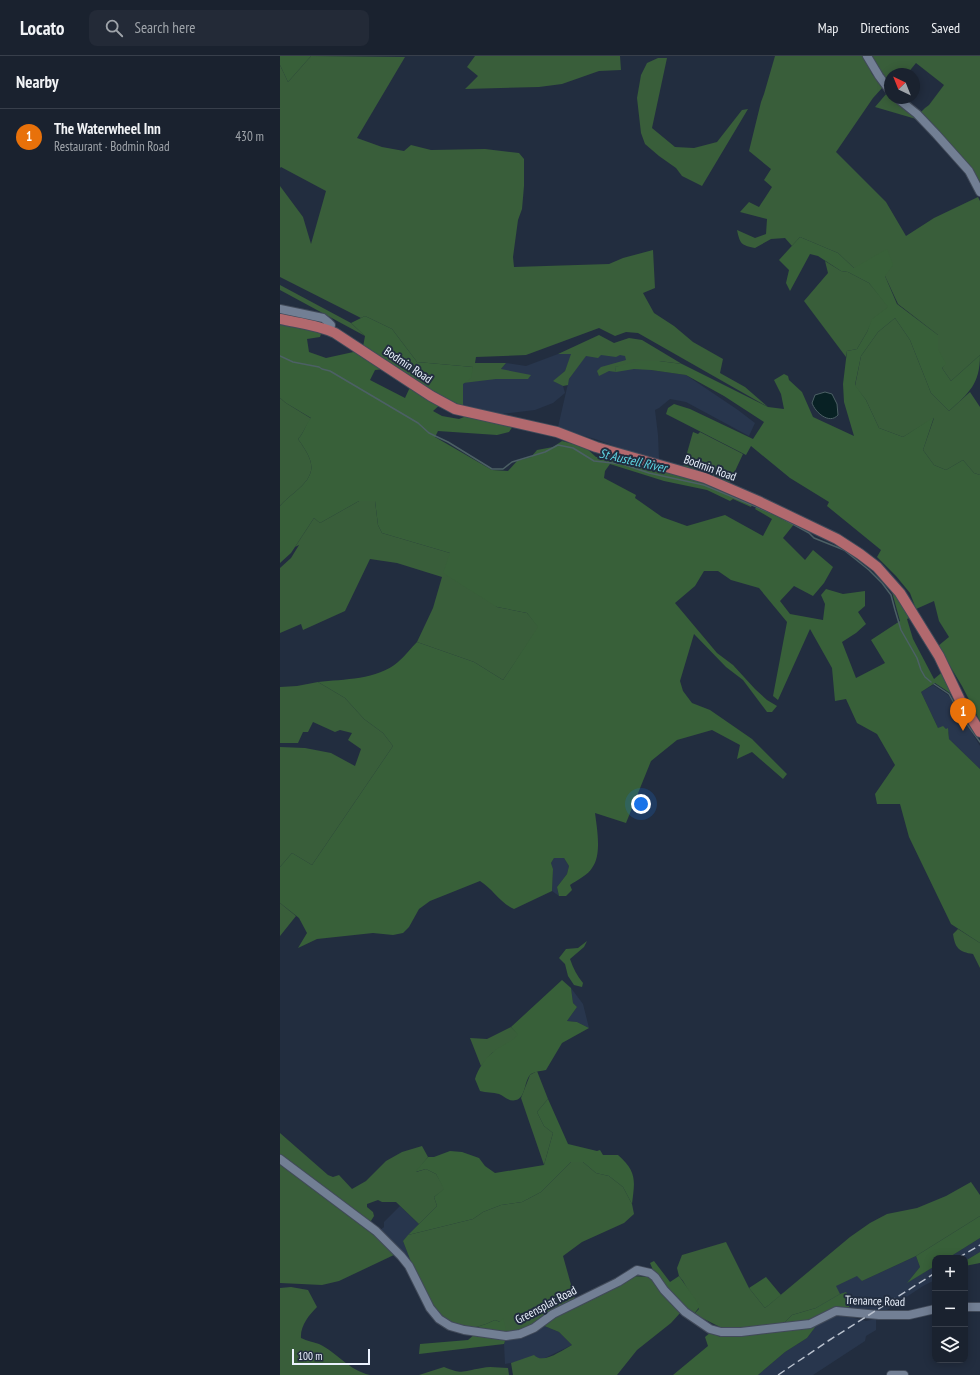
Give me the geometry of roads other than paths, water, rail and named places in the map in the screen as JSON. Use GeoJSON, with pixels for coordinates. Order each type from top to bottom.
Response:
{"type":"FeatureCollection","features":[{"type":"Feature","properties":{"kind":"main road","name":"Bodmin Road"},"geometry":{"type":"LineString","coordinates":[[280,320],[314,325],[330,330],[432,396],[455,409],[558,432],[596,447],[705,478],[758,501],[837,539],[864,557],[877,568],[900,593],[939,656],[960,700],[980,732]]}},
{"type":"Feature","properties":{"kind":"street"},"geometry":{"type":"LineString","coordinates":[[867,56],[884,82]]}},
{"type":"Feature","properties":{"kind":"street"},"geometry":{"type":"LineString","coordinates":[[904,104],[917,114],[969,171],[980,192]]}},
{"type":"Feature","properties":{"kind":"street"},"geometry":{"type":"LineString","coordinates":[[280,309],[323,318],[331,325],[330,330]]}},
{"type":"Feature","properties":{"kind":"street","name":"Greensplat Road"},"geometry":{"type":"LineString","coordinates":[[280,1159],[376,1231],[409,1266],[430,1308],[439,1319],[450,1326],[464,1330],[506,1336],[520,1334],[534,1328],[553,1314],[618,1282],[637,1270],[650,1273],[685,1312],[710,1329],[720,1332]]}},
{"type":"Feature","properties":{"kind":"street"},"geometry":{"type":"LineString","coordinates":[[968,1307],[980,1307]]}},
{"type":"Feature","properties":{"kind":"street","name":"Trenance Road"},"geometry":{"type":"LineString","coordinates":[[720,1332],[741,1332],[810,1324],[836,1312],[879,1315],[909,1314],[932,1310]]}},
{"type":"Feature","properties":{"kind":"street"},"geometry":{"type":"LineString","coordinates":[[891,1375],[904,1375]]}},
{"type":"Feature","properties":{"kind":"waterway","name":"St Austell River"},"geometry":{"type":"LineString","coordinates":[[280,356],[293,362],[319,367],[330,371],[418,423],[429,433],[448,442],[492,469],[503,469],[512,462],[545,452],[558,445],[573,448],[594,461],[622,464],[649,473],[704,485],[771,513]]}},
{"type":"Feature","properties":{"kind":"waterway","name":"St Austell River"},"geometry":{"type":"LineString","coordinates":[[780,517],[809,533],[814,538],[844,550],[869,570],[882,583],[891,595],[901,630],[917,658],[925,677],[931,682]]}},
{"type":"Feature","properties":{"kind":"waterway","name":"St Austell River"},"geometry":{"type":"LineString","coordinates":[[934,684],[949,694],[961,716],[980,742]]}},
{"type":"Feature","properties":{"kind":"railway"},"geometry":{"type":"LineString","coordinates":[[963,1255],[980,1245]]}},
{"type":"Feature","properties":{"kind":"railway"},"geometry":{"type":"LineString","coordinates":[[778,1375],[828,1341],[932,1275]]}},
{"type":"Feature","properties":{"kind":"place","name":"The Waterwheel Inn"},"geometry":{"type":"Point","coordinates":[963,731]}}]}
